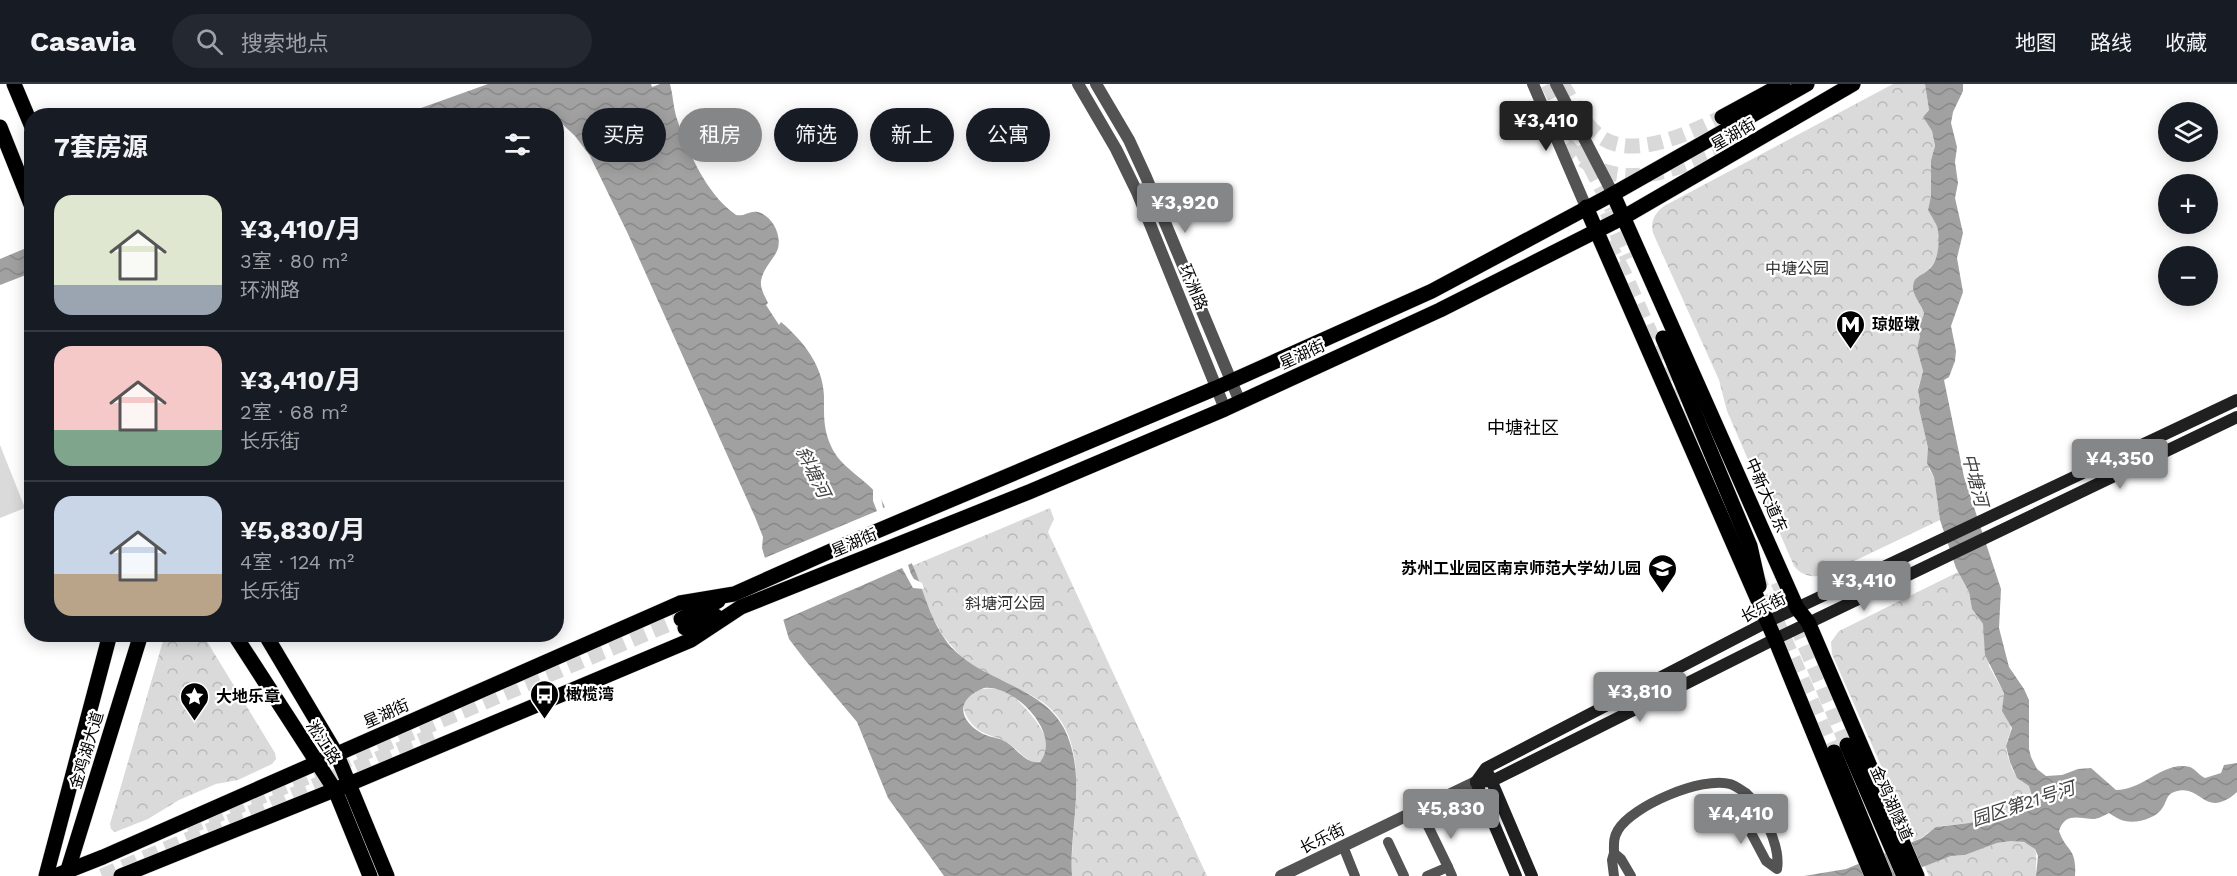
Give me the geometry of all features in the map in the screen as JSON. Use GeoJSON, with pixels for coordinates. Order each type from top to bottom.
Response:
{"type":"FeatureCollection","features":[{"type":"Feature","properties":{"kind":"main road"},"geometry":{"type":"LineString","coordinates":[[14,84],[24,108]]}},
{"type":"Feature","properties":{"kind":"main road"},"geometry":{"type":"LineString","coordinates":[[1722,117],[1783,84]]}},
{"type":"Feature","properties":{"kind":"main road","name":"星湖街"},"geometry":{"type":"LineString","coordinates":[[121,876],[350,784],[691,640],[770,576],[1216,388],[1432,291],[1613,194],[1808,84]]}},
{"type":"Feature","properties":{"kind":"main road"},"geometry":{"type":"LineString","coordinates":[[1736,143],[1841,84]]}},
{"type":"Feature","properties":{"kind":"main road","name":"星湖街"},"geometry":{"type":"LineString","coordinates":[[63,874],[680,603],[738,600],[776,595],[1225,409],[1440,310],[1597,231],[1853,84]]}},
{"type":"Feature","properties":{"kind":"main road"},"geometry":{"type":"LineString","coordinates":[[0,127],[24,187]]}},
{"type":"Feature","properties":{"kind":"main road","name":"中新大道东"},"geometry":{"type":"LineString","coordinates":[[1613,194],[1797,608],[1808,622],[1917,876]]}},
{"type":"Feature","properties":{"kind":"main road"},"geometry":{"type":"LineString","coordinates":[[1586,207],[1775,639],[1872,876]]}},
{"type":"Feature","properties":{"kind":"main road"},"geometry":{"type":"LineString","coordinates":[[1663,338],[1750,546],[1767,622]]}},
{"type":"Feature","properties":{"kind":"main road","name":"长乐街"},"geometry":{"type":"LineString","coordinates":[[1476,782],[1486,768],[1767,622],[2237,400]]}},
{"type":"Feature","properties":{"kind":"main road","name":"长乐街"},"geometry":{"type":"LineString","coordinates":[[1476,782],[1492,781],[1808,622],[2237,417]]}},
{"type":"Feature","properties":{"kind":"main road","name":"星湖街"},"geometry":{"type":"LineString","coordinates":[[683,623],[738,600]]}},
{"type":"Feature","properties":{"kind":"main road","name":"金鸡湖大道"},"geometry":{"type":"LineString","coordinates":[[46,876],[108,642]]}},
{"type":"Feature","properties":{"kind":"main road","name":"金鸡湖大道"},"geometry":{"type":"LineString","coordinates":[[63,874],[138,642]]}},
{"type":"Feature","properties":{"kind":"main road","name":"淞江路"},"geometry":{"type":"LineString","coordinates":[[239,642],[335,790],[370,876]]}},
{"type":"Feature","properties":{"kind":"main road","name":"淞江路"},"geometry":{"type":"LineString","coordinates":[[270,642],[337,754],[387,876]]}},
{"type":"Feature","properties":{"kind":"main road","name":"金鸡湖隧道"},"geometry":{"type":"LineString","coordinates":[[1885,876],[1840,749],[1904,876]]}},
{"type":"Feature","properties":{"kind":"main road"},"geometry":{"type":"LineString","coordinates":[[1486,768],[1532,876]]}},
{"type":"Feature","properties":{"kind":"main road"},"geometry":{"type":"LineString","coordinates":[[1476,782],[1516,876]]}},
{"type":"Feature","properties":{"kind":"street","name":"环洲路"},"geometry":{"type":"LineString","coordinates":[[1078,84],[1116,148],[1137,192],[1225,409]]}},
{"type":"Feature","properties":{"kind":"street","name":"环洲路"},"geometry":{"type":"LineString","coordinates":[[1096,84],[1129,140],[1146,177],[1240,402]]}},
{"type":"Feature","properties":{"kind":"street"},"geometry":{"type":"LineString","coordinates":[[1533,84],[1586,207]]}},
{"type":"Feature","properties":{"kind":"street"},"geometry":{"type":"LineString","coordinates":[[1556,84],[1613,194]]}},
{"type":"Feature","properties":{"kind":"street","name":"长乐街"},"geometry":{"type":"LineString","coordinates":[[1281,876],[1476,782]]}},
{"type":"Feature","properties":{"kind":"street"},"geometry":{"type":"LineString","coordinates":[[1614,876],[1612,860],[1615,836],[1621,825],[1652,804],[1679,790],[1704,784],[1728,783],[1746,793],[1759,807],[1778,862],[1778,872]]}},
{"type":"Feature","properties":{"kind":"street"},"geometry":{"type":"LineString","coordinates":[[1746,793],[1742,801],[1750,831],[1766,861],[1778,872]]}},
{"type":"Feature","properties":{"kind":"street"},"geometry":{"type":"LineString","coordinates":[[1427,876],[1450,872],[1428,826]]}},
{"type":"Feature","properties":{"kind":"street"},"geometry":{"type":"LineString","coordinates":[[1388,842],[1404,876]]}},
{"type":"Feature","properties":{"kind":"street"},"geometry":{"type":"LineString","coordinates":[[1343,846],[1355,876]]}},
{"type":"Feature","properties":{"kind":"street"},"geometry":{"type":"LineString","coordinates":[[1614,853],[1622,859],[1631,876]]}},
{"type":"Feature","properties":{"kind":"green space","name":"中塘公园"},"geometry":{"type":"Polygon","coordinates":[[[1893,84],[1925,84],[1929,110],[1923,117],[1932,131],[1935,146],[1931,160],[1931,196],[1928,210],[1939,233],[1939,246],[1933,263],[1913,284],[1924,314],[1921,321],[1915,325],[1920,336],[1917,349],[1923,371],[1918,388],[1919,409],[1928,448],[1929,469],[1934,477],[1940,520],[1825,575],[1812,576],[1804,574],[1794,566],[1727,411],[1719,380],[1653,233],[1653,221],[1664,206],[1893,84]]]}},
{"type":"Feature","properties":{"kind":"green space"},"geometry":{"type":"Polygon","coordinates":[[[0,445],[24,508],[0,518],[0,445]]]}},
{"type":"Feature","properties":{"kind":"green space","name":"斜塘河公园"},"geometry":{"type":"Polygon","coordinates":[[[1050,508],[1054,519],[1048,532],[1207,876],[1072,876],[1076,768],[1072,746],[1065,727],[1048,706],[1013,686],[1010,694],[1033,717],[1045,738],[1047,748],[1045,756],[1037,763],[1006,742],[980,731],[966,715],[964,706],[966,699],[978,690],[997,689],[1007,692],[986,673],[964,660],[943,636],[933,618],[912,566],[1050,508]]]}},
{"type":"Feature","properties":{"kind":"green space"},"geometry":{"type":"Polygon","coordinates":[[[1958,572],[1969,592],[1972,609],[1983,624],[1989,666],[2004,693],[2003,713],[2011,729],[2006,747],[2009,760],[2017,777],[2031,788],[2030,799],[2010,812],[1969,823],[1941,826],[1914,841],[1832,654],[1831,642],[1839,631],[1958,572]]]}},
{"type":"Feature","properties":{"kind":"green space"},"geometry":{"type":"Polygon","coordinates":[[[163,642],[207,642],[275,753],[276,759],[272,764],[238,780],[216,784],[179,800],[148,819],[115,832],[111,829],[110,824],[163,642]]]}},
{"type":"Feature","properties":{"kind":"green space"},"geometry":{"type":"Polygon","coordinates":[[[2011,841],[2033,846],[2036,855],[2036,876],[1929,876],[1924,865],[1951,856],[1965,855],[1997,843],[2011,841]]]}},
{"type":"Feature","properties":{"kind":"water","name":"斜塘河"},"geometry":{"type":"Polygon","coordinates":[[[488,84],[651,84],[652,87],[670,84],[678,121],[678,162],[695,162],[707,183],[725,206],[736,215],[752,212],[763,214],[772,222],[778,234],[777,251],[761,281],[768,303],[766,305],[779,325],[781,322],[797,337],[816,364],[823,385],[825,427],[828,440],[841,461],[881,499],[908,554],[939,630],[951,647],[965,660],[1033,697],[1048,708],[1060,722],[1069,740],[1076,774],[1072,876],[944,876],[888,798],[857,722],[789,639],[762,548],[763,537],[755,517],[628,234],[593,162],[666,162],[666,108],[582,108],[582,145],[564,126],[564,108],[421,108],[488,84]],[[984,688],[968,698],[963,710],[969,722],[983,734],[1006,742],[1031,761],[1040,762],[1045,751],[1045,738],[1032,713],[1021,702],[996,689],[984,688]]]}},
{"type":"Feature","properties":{"kind":"water"},"geometry":{"type":"Polygon","coordinates":[[[1925,84],[1963,84],[1963,91],[1953,112],[1951,123],[1957,147],[1955,162],[1958,183],[1955,198],[1963,233],[1957,258],[1963,292],[1951,326],[1956,351],[1955,361],[1949,377],[1944,380],[1964,477],[2001,589],[1999,628],[2009,667],[2029,700],[2031,757],[2037,769],[2046,776],[2062,775],[2078,769],[2091,768],[2116,790],[2136,785],[2171,768],[2190,767],[2205,778],[2221,773],[2224,765],[2237,763],[2237,792],[2217,803],[2183,790],[2171,793],[2160,811],[2141,821],[2130,822],[2109,813],[2096,819],[2069,818],[2059,831],[2073,855],[2075,876],[2036,876],[2038,856],[2035,849],[2024,842],[2011,841],[1997,843],[1965,855],[1951,856],[1899,876],[1804,876],[1846,869],[1922,838],[1936,827],[1969,823],[2005,814],[2028,802],[2032,796],[2029,786],[2017,778],[2010,762],[2006,746],[2012,728],[2002,711],[2004,693],[1985,655],[1983,624],[1972,609],[1969,592],[1956,568],[1940,520],[1934,477],[1927,463],[1928,448],[1919,409],[1918,390],[1923,371],[1917,349],[1920,336],[1915,325],[1921,321],[1924,314],[1914,294],[1913,284],[1931,268],[1939,241],[1937,228],[1928,210],[1931,196],[1931,160],[1935,146],[1932,131],[1923,117],[1929,110],[1925,84]]]}},
{"type":"Feature","properties":{"kind":"water"},"geometry":{"type":"Polygon","coordinates":[[[24,249],[24,276],[0,285],[0,259],[24,249]]]}},
{"type":"Feature","properties":{"kind":"pier"},"geometry":{"type":"Polygon","coordinates":[[[873,490],[880,492],[883,508],[888,506],[914,562],[908,565],[911,574],[914,579],[922,583],[924,589],[913,588],[902,568],[783,620],[773,598],[762,559],[877,511],[873,501],[873,490]]]}},
{"type":"Feature","properties":{"kind":"tunnel"},"geometry":{"type":"LineString","coordinates":[[1548,84],[1612,209]]}},
{"type":"Feature","properties":{"kind":"tunnel"},"geometry":{"type":"LineString","coordinates":[[1562,84],[1591,128],[1604,139],[1617,144],[1632,146],[1664,141],[1722,117]]}},
{"type":"Feature","properties":{"kind":"tunnel"},"geometry":{"type":"LineString","coordinates":[[1553,125],[1569,148],[1588,163],[1608,172],[1629,175],[1651,174],[1673,169],[1736,143]]}},
{"type":"Feature","properties":{"kind":"tunnel"},"geometry":{"type":"LineString","coordinates":[[1607,212],[1628,259]]}},
{"type":"Feature","properties":{"kind":"tunnel"},"geometry":{"type":"LineString","coordinates":[[1608,242],[1625,275],[1710,469]]}},
{"type":"Feature","properties":{"kind":"tunnel"},"geometry":{"type":"LineString","coordinates":[[1756,574],[1834,752]]}},
{"type":"Feature","properties":{"kind":"tunnel"},"geometry":{"type":"LineString","coordinates":[[1778,582],[1847,745]]}},
{"type":"Feature","properties":{"kind":"tunnel"},"geometry":{"type":"LineString","coordinates":[[187,828],[681,619]]}},
{"type":"Feature","properties":{"kind":"tunnel"},"geometry":{"type":"LineString","coordinates":[[102,876],[436,734]]}},
{"type":"Feature","properties":{"kind":"place","name":"琼姬墩"},"geometry":{"type":"Point","coordinates":[1851,350]}},
{"type":"Feature","properties":{"kind":"place","name":"苏州工业园区南京师范大学幼儿园"},"geometry":{"type":"Point","coordinates":[1662,594]}},
{"type":"Feature","properties":{"kind":"place","name":"橄榄湾"},"geometry":{"type":"Point","coordinates":[545,720]}},
{"type":"Feature","properties":{"kind":"place","name":"大地乐章"},"geometry":{"type":"Point","coordinates":[195,722]}},
{"type":"Feature","properties":{"kind":"district","name":"中塘社区"},"geometry":{"type":"Point","coordinates":[1523,428]}},
{"type":"Feature","properties":{"kind":"water label","name":"中塘河"},"geometry":{"type":"Point","coordinates":[1975,480]}},
{"type":"Feature","properties":{"kind":"water label","name":"园区第21号河"},"geometry":{"type":"Point","coordinates":[2023,804]}}]}
